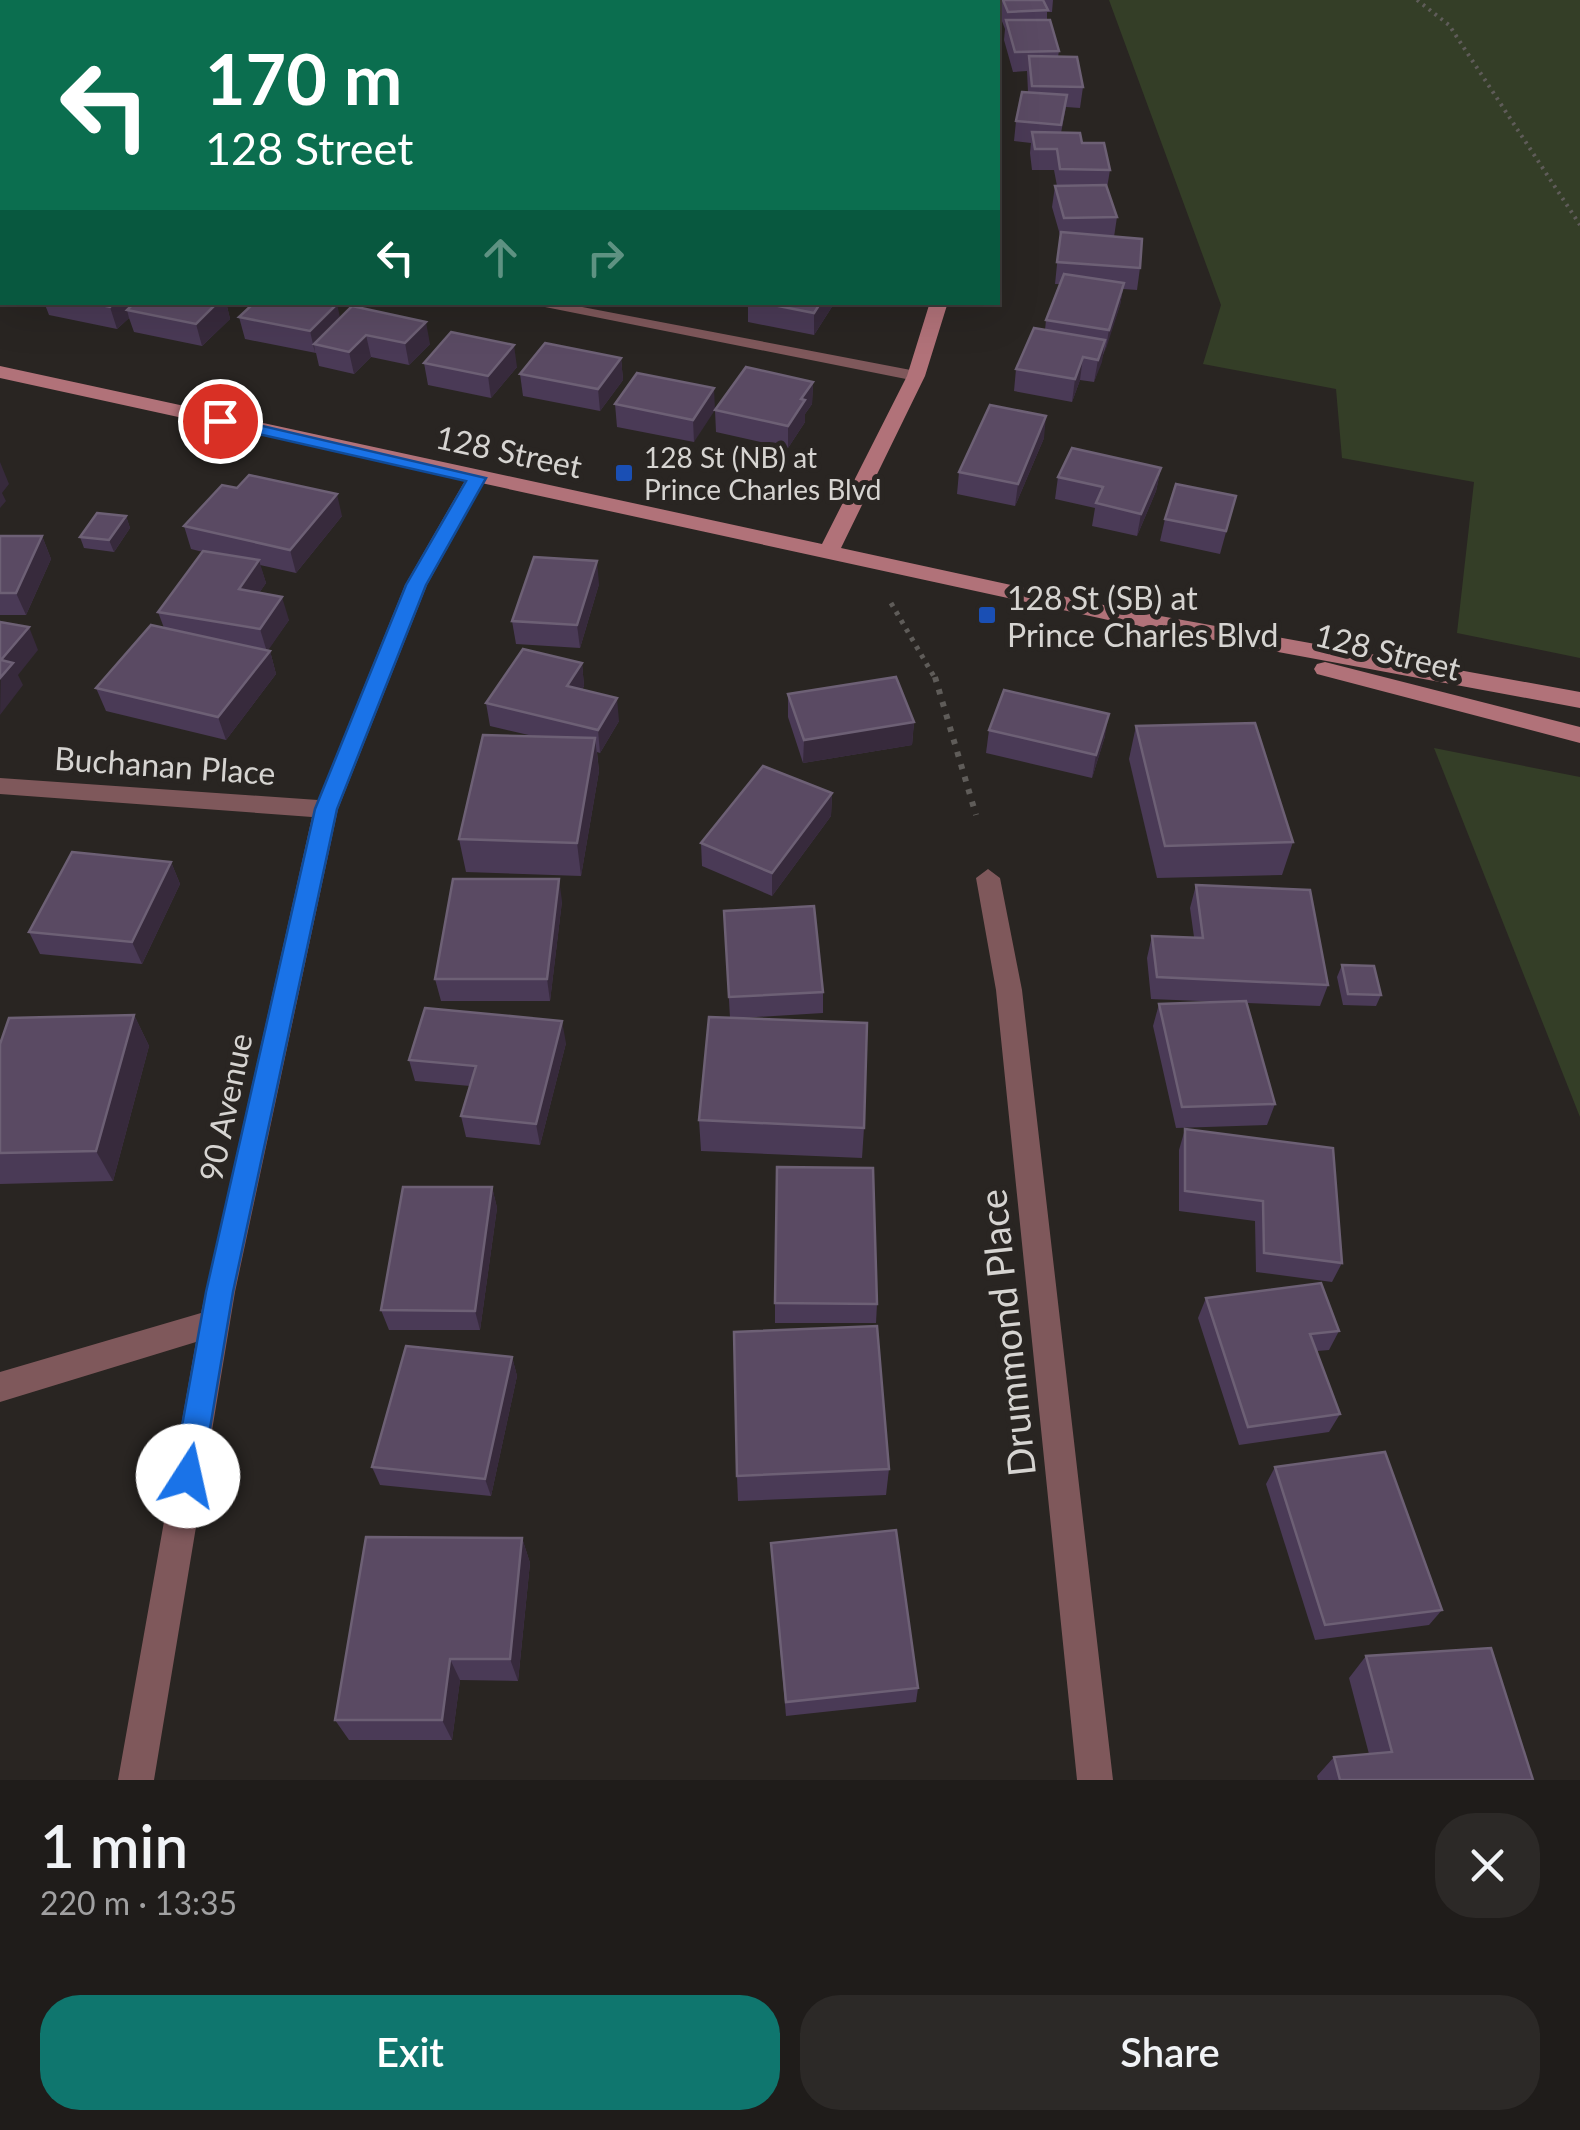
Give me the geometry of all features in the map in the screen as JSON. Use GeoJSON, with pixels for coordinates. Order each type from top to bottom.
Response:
{"type":"FeatureCollection","features":[{"type":"Feature","properties":{"kind":"main road"},"geometry":{"type":"LineString","coordinates":[[828,553],[916,376],[938,305]]}},
{"type":"Feature","properties":{"kind":"main road","name":"128 Street"},"geometry":{"type":"LineString","coordinates":[[0,372],[1122,616],[1580,700]]}},
{"type":"Feature","properties":{"kind":"main road","name":"128 Street"},"geometry":{"type":"LineString","coordinates":[[1122,616],[1580,735]]}},
{"type":"Feature","properties":{"kind":"street","name":"90 Avenue"},"geometry":{"type":"LineString","coordinates":[[136,1780],[214,1323],[326,809],[416,585],[477,478]]}},
{"type":"Feature","properties":{"kind":"street","name":"Buchanan Place"},"geometry":{"type":"LineString","coordinates":[[0,786],[326,809]]}},
{"type":"Feature","properties":{"kind":"street","name":"Drummond Place"},"geometry":{"type":"LineString","coordinates":[[988,878],[1009,990],[1094,1780]]}},
{"type":"Feature","properties":{"kind":"street"},"geometry":{"type":"LineString","coordinates":[[0,1387],[214,1323]]}},
{"type":"Feature","properties":{"kind":"lane"},"geometry":{"type":"LineString","coordinates":[[544,305],[916,376]]}},
{"type":"Feature","properties":{"kind":"path"},"geometry":{"type":"LineString","coordinates":[[1416,0],[1449,25],[1580,225]]}},
{"type":"Feature","properties":{"kind":"path"},"geometry":{"type":"LineString","coordinates":[[891,603],[909,623],[943,699],[976,815]]}},
{"type":"Feature","properties":{"kind":"green space"},"geometry":{"type":"Polygon","coordinates":[[[1109,0],[1580,0],[1580,658],[1457,633],[1474,482],[1342,458],[1336,389],[1203,364],[1221,305],[1109,0]]]}},
{"type":"Feature","properties":{"kind":"green space"},"geometry":{"type":"Polygon","coordinates":[[[1434,748],[1580,777],[1580,1117],[1434,748]]]}},
{"type":"Feature","properties":{"kind":"building"},"geometry":{"type":"Polygon","coordinates":[[[1003,0],[1043,0],[1048,10],[1008,12],[1003,0]]]}},
{"type":"Feature","properties":{"kind":"building"},"geometry":{"type":"Polygon","coordinates":[[[1006,20],[1050,20],[1059,51],[1015,52],[1006,20]]]}},
{"type":"Feature","properties":{"kind":"building"},"geometry":{"type":"Polygon","coordinates":[[[1029,56],[1077,57],[1083,87],[1032,86],[1029,56]]]}},
{"type":"Feature","properties":{"kind":"building"},"geometry":{"type":"Polygon","coordinates":[[[1022,92],[1067,95],[1061,125],[1016,121],[1022,92]]]}},
{"type":"Feature","properties":{"kind":"building"},"geometry":{"type":"Polygon","coordinates":[[[1032,132],[1080,133],[1082,143],[1104,143],[1110,170],[1060,169],[1057,149],[1035,149],[1032,132]]]}},
{"type":"Feature","properties":{"kind":"building"},"geometry":{"type":"Polygon","coordinates":[[[1106,185],[1117,217],[1064,218],[1055,186],[1106,185]]]}},
{"type":"Feature","properties":{"kind":"building"},"geometry":{"type":"Polygon","coordinates":[[[1061,232],[1142,239],[1140,268],[1057,262],[1061,232]]]}},
{"type":"Feature","properties":{"kind":"building"},"geometry":{"type":"Polygon","coordinates":[[[1064,274],[1124,283],[1109,330],[1046,320],[1064,274]]]}},
{"type":"Feature","properties":{"kind":"building"},"geometry":{"type":"Polygon","coordinates":[[[132,305],[215,305],[196,324],[127,310],[132,305]]]}},
{"type":"Feature","properties":{"kind":"building"},"geometry":{"type":"Polygon","coordinates":[[[252,305],[336,305],[310,331],[239,317],[252,305]]]}},
{"type":"Feature","properties":{"kind":"building"},"geometry":{"type":"Polygon","coordinates":[[[773,305],[819,305],[814,313],[773,305]]]}},
{"type":"Feature","properties":{"kind":"building"},"geometry":{"type":"Polygon","coordinates":[[[352,306],[426,322],[405,343],[366,335],[349,352],[314,344],[352,306]]]}},
{"type":"Feature","properties":{"kind":"building"},"geometry":{"type":"Polygon","coordinates":[[[1034,328],[1105,340],[1098,360],[1083,357],[1075,379],[1016,369],[1034,328]]]}},
{"type":"Feature","properties":{"kind":"building"},"geometry":{"type":"Polygon","coordinates":[[[451,332],[514,345],[488,376],[424,363],[451,332]]]}},
{"type":"Feature","properties":{"kind":"building"},"geometry":{"type":"Polygon","coordinates":[[[545,343],[621,358],[598,389],[520,374],[545,343]]]}},
{"type":"Feature","properties":{"kind":"building"},"geometry":{"type":"Polygon","coordinates":[[[746,367],[813,382],[788,426],[715,410],[746,367]]]}},
{"type":"Feature","properties":{"kind":"building"},"geometry":{"type":"Polygon","coordinates":[[[637,373],[714,388],[693,420],[615,404],[637,373]]]}},
{"type":"Feature","properties":{"kind":"building"},"geometry":{"type":"Polygon","coordinates":[[[990,405],[1046,416],[1018,484],[959,472],[990,405]]]}},
{"type":"Feature","properties":{"kind":"building"},"geometry":{"type":"Polygon","coordinates":[[[1072,448],[1161,468],[1141,514],[1096,503],[1103,487],[1058,477],[1072,448]]]}},
{"type":"Feature","properties":{"kind":"building"},"geometry":{"type":"Polygon","coordinates":[[[249,475],[337,494],[290,550],[184,526],[222,485],[237,488],[249,475]]]}},
{"type":"Feature","properties":{"kind":"building"},"geometry":{"type":"Polygon","coordinates":[[[1176,484],[1236,496],[1226,531],[1165,519],[1176,484]]]}},
{"type":"Feature","properties":{"kind":"building"},"geometry":{"type":"Polygon","coordinates":[[[97,513],[126,516],[109,540],[80,537],[97,513]]]}},
{"type":"Feature","properties":{"kind":"building"},"geometry":{"type":"Polygon","coordinates":[[[0,536],[42,536],[16,593],[0,593],[0,536]]]}},
{"type":"Feature","properties":{"kind":"building"},"geometry":{"type":"Polygon","coordinates":[[[203,551],[259,560],[239,589],[282,597],[260,629],[158,612],[203,551]]]}},
{"type":"Feature","properties":{"kind":"building"},"geometry":{"type":"Polygon","coordinates":[[[534,557],[597,561],[577,625],[512,621],[534,557]]]}},
{"type":"Feature","properties":{"kind":"building"},"geometry":{"type":"Polygon","coordinates":[[[0,622],[29,627],[1,660],[13,663],[0,678],[0,622]]]}},
{"type":"Feature","properties":{"kind":"building"},"geometry":{"type":"Polygon","coordinates":[[[151,625],[270,651],[218,717],[96,688],[151,625]]]}},
{"type":"Feature","properties":{"kind":"building"},"geometry":{"type":"Polygon","coordinates":[[[523,649],[582,663],[567,686],[617,698],[598,730],[486,703],[523,649]]]}},
{"type":"Feature","properties":{"kind":"building"},"geometry":{"type":"Polygon","coordinates":[[[896,677],[914,722],[804,740],[788,694],[896,677]]]}},
{"type":"Feature","properties":{"kind":"building"},"geometry":{"type":"Polygon","coordinates":[[[1004,690],[1109,714],[1096,755],[989,730],[1004,690]]]}},
{"type":"Feature","properties":{"kind":"building"},"geometry":{"type":"Polygon","coordinates":[[[1255,723],[1293,842],[1165,846],[1136,726],[1255,723]]]}},
{"type":"Feature","properties":{"kind":"building"},"geometry":{"type":"Polygon","coordinates":[[[483,735],[595,738],[577,843],[459,839],[483,735]]]}},
{"type":"Feature","properties":{"kind":"building"},"geometry":{"type":"Polygon","coordinates":[[[763,766],[832,793],[772,873],[701,843],[763,766]]]}},
{"type":"Feature","properties":{"kind":"building"},"geometry":{"type":"Polygon","coordinates":[[[72,852],[171,862],[132,942],[29,932],[72,852]]]}},
{"type":"Feature","properties":{"kind":"building"},"geometry":{"type":"Polygon","coordinates":[[[453,879],[559,879],[547,979],[435,979],[453,879]]]}},
{"type":"Feature","properties":{"kind":"building"},"geometry":{"type":"Polygon","coordinates":[[[1196,885],[1310,890],[1328,985],[1157,977],[1152,936],[1203,938],[1196,885]]]}},
{"type":"Feature","properties":{"kind":"building"},"geometry":{"type":"Polygon","coordinates":[[[814,906],[823,992],[729,997],[724,911],[814,906]]]}},
{"type":"Feature","properties":{"kind":"building"},"geometry":{"type":"Polygon","coordinates":[[[1342,965],[1374,966],[1381,995],[1348,994],[1342,965]]]}},
{"type":"Feature","properties":{"kind":"building"},"geometry":{"type":"Polygon","coordinates":[[[1246,1001],[1275,1104],[1182,1107],[1159,1004],[1246,1001]]]}},
{"type":"Feature","properties":{"kind":"building"},"geometry":{"type":"Polygon","coordinates":[[[425,1008],[562,1021],[536,1124],[461,1116],[476,1066],[409,1060],[425,1008]]]}},
{"type":"Feature","properties":{"kind":"building"},"geometry":{"type":"Polygon","coordinates":[[[134,1015],[96,1151],[0,1153],[0,1044],[9,1018],[134,1015]]]}},
{"type":"Feature","properties":{"kind":"building"},"geometry":{"type":"Polygon","coordinates":[[[709,1017],[867,1023],[864,1128],[699,1120],[709,1017]]]}},
{"type":"Feature","properties":{"kind":"building"},"geometry":{"type":"Polygon","coordinates":[[[1185,1129],[1333,1148],[1342,1263],[1264,1253],[1263,1201],[1185,1191],[1185,1129]]]}},
{"type":"Feature","properties":{"kind":"building"},"geometry":{"type":"Polygon","coordinates":[[[777,1167],[873,1168],[877,1304],[775,1303],[777,1167]]]}},
{"type":"Feature","properties":{"kind":"building"},"geometry":{"type":"Polygon","coordinates":[[[403,1187],[492,1187],[475,1311],[381,1310],[403,1187]]]}},
{"type":"Feature","properties":{"kind":"building"},"geometry":{"type":"Polygon","coordinates":[[[1321,1283],[1339,1331],[1310,1334],[1340,1414],[1248,1427],[1206,1298],[1321,1283]]]}},
{"type":"Feature","properties":{"kind":"building"},"geometry":{"type":"Polygon","coordinates":[[[877,1326],[889,1469],[737,1476],[734,1332],[877,1326]]]}},
{"type":"Feature","properties":{"kind":"building"},"geometry":{"type":"Polygon","coordinates":[[[406,1346],[512,1357],[485,1479],[372,1467],[406,1346]]]}},
{"type":"Feature","properties":{"kind":"building"},"geometry":{"type":"Polygon","coordinates":[[[1385,1452],[1442,1610],[1325,1625],[1275,1467],[1385,1452]]]}},
{"type":"Feature","properties":{"kind":"building"},"geometry":{"type":"Polygon","coordinates":[[[896,1530],[918,1688],[786,1702],[771,1543],[896,1530]]]}},
{"type":"Feature","properties":{"kind":"building"},"geometry":{"type":"Polygon","coordinates":[[[366,1537],[522,1538],[510,1659],[450,1659],[442,1720],[335,1720],[366,1537]]]}},
{"type":"Feature","properties":{"kind":"building"},"geometry":{"type":"Polygon","coordinates":[[[1491,1648],[1533,1780],[1340,1780],[1334,1757],[1392,1752],[1366,1656],[1491,1648]]]}},
{"type":"Feature","properties":{"kind":"place","name":"128 St (NB) at Prince Charles Blvd"},"geometry":{"type":"Point","coordinates":[624,473]}},
{"type":"Feature","properties":{"kind":"place","name":"128 St (SB) at Prince Charles Blvd"},"geometry":{"type":"Point","coordinates":[987,615]}},
{"type":"Feature","properties":{"kind":"route"},"geometry":{"type":"LineString","coordinates":[[188,1476],[220,1292],[326,809],[416,585],[448,522],[477,478],[220,421]]}}]}
